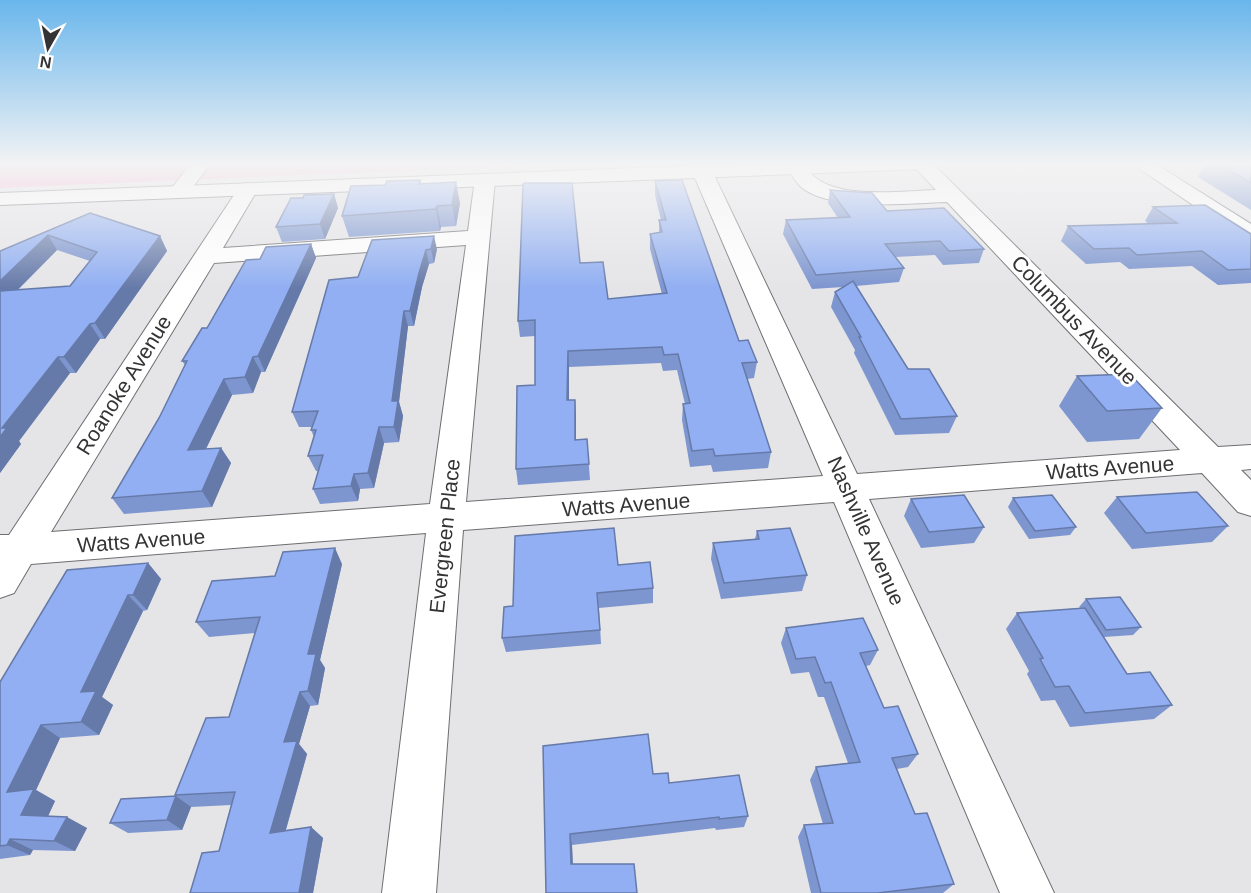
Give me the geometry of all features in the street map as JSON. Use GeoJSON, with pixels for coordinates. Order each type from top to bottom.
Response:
{"type":"FeatureCollection","features":[{"type":"Feature","properties":{"kind":"street","name":"Roanoke Avenue"},"geometry":{"type":"LineString","coordinates":[[0,581],[10,550],[238,205]]}},
{"type":"Feature","properties":{"kind":"street","name":"Evergreen Place"},"geometry":{"type":"LineString","coordinates":[[409,893],[446,519],[482,205]]}},
{"type":"Feature","properties":{"kind":"street","name":"Nashville Avenue"},"geometry":{"type":"LineString","coordinates":[[717,205],[1027,893]]}},
{"type":"Feature","properties":{"kind":"street","name":"Columbus Avenue"},"geometry":{"type":"LineString","coordinates":[[961,205],[1251,502]]}},
{"type":"Feature","properties":{"kind":"street"},"geometry":{"type":"LineString","coordinates":[[1205,205],[1251,234]]}},
{"type":"Feature","properties":{"kind":"street"},"geometry":{"type":"LineString","coordinates":[[206,256],[479,237]]}},
{"type":"Feature","properties":{"kind":"street","name":"Watts Avenue"},"geometry":{"type":"LineString","coordinates":[[10,550],[1251,457]]}},
{"type":"Feature","properties":{"kind":"building"},"geometry":{"type":"Polygon","coordinates":[[[288,205],[329,205],[320,224],[276,227],[288,205]]]}},
{"type":"Feature","properties":{"kind":"building"},"geometry":{"type":"Polygon","coordinates":[[[345,205],[452,205],[437,206],[436,209],[342,216],[345,205]]]}},
{"type":"Feature","properties":{"kind":"building"},"geometry":{"type":"Polygon","coordinates":[[[522,205],[574,205],[580,263],[603,262],[608,299],[667,293],[650,234],[662,232],[659,220],[666,220],[662,205],[691,205],[739,341],[748,340],[757,362],[742,363],[771,452],[715,456],[713,449],[692,451],[683,404],[690,403],[678,354],[664,355],[662,347],[568,351],[567,400],[575,400],[575,440],[587,439],[589,464],[516,469],[517,386],[535,385],[535,320],[518,321],[522,205]]]}},
{"type":"Feature","properties":{"kind":"building"},"geometry":{"type":"Polygon","coordinates":[[[841,205],[882,205],[887,211],[944,208],[984,249],[949,251],[940,241],[885,244],[904,268],[816,275],[786,220],[850,217],[841,205]]]}},
{"type":"Feature","properties":{"kind":"building"},"geometry":{"type":"Polygon","coordinates":[[[1205,205],[1251,234],[1251,269],[1228,270],[1202,251],[1137,255],[1129,248],[1094,249],[1068,226],[1177,223],[1153,207],[1205,205]]]}},
{"type":"Feature","properties":{"kind":"building"},"geometry":{"type":"Polygon","coordinates":[[[90,213],[160,236],[95,323],[90,324],[64,357],[58,357],[2,428],[7,428],[0,437],[0,291],[70,286],[97,252],[48,235],[0,281],[0,251],[90,213]]]}},
{"type":"Feature","properties":{"kind":"building"},"geometry":{"type":"Polygon","coordinates":[[[434,236],[431,249],[426,250],[410,311],[404,311],[392,401],[398,401],[394,427],[379,427],[368,473],[354,474],[351,486],[313,489],[323,455],[308,456],[316,430],[311,430],[318,411],[292,412],[329,280],[358,277],[372,240],[434,236]]]}},
{"type":"Feature","properties":{"kind":"building"},"geometry":{"type":"Polygon","coordinates":[[[311,244],[258,356],[253,357],[245,377],[224,379],[188,450],[221,448],[202,491],[112,498],[159,418],[187,361],[182,361],[202,328],[207,328],[246,260],[260,259],[266,247],[311,244]]]}},
{"type":"Feature","properties":{"kind":"building"},"geometry":{"type":"Polygon","coordinates":[[[853,281],[908,369],[929,369],[957,416],[901,419],[859,337],[861,337],[835,292],[853,281]]]}},
{"type":"Feature","properties":{"kind":"building"},"geometry":{"type":"Polygon","coordinates":[[[1130,374],[1162,408],[1107,411],[1077,376],[1130,374]]]}},
{"type":"Feature","properties":{"kind":"building"},"geometry":{"type":"Polygon","coordinates":[[[1197,492],[1228,526],[1146,533],[1117,497],[1197,492]]]}},
{"type":"Feature","properties":{"kind":"building"},"geometry":{"type":"Polygon","coordinates":[[[964,495],[984,527],[929,532],[911,499],[964,495]]]}},
{"type":"Feature","properties":{"kind":"building"},"geometry":{"type":"Polygon","coordinates":[[[1052,495],[1076,527],[1035,531],[1013,498],[1052,495]]]}},
{"type":"Feature","properties":{"kind":"building"},"geometry":{"type":"Polygon","coordinates":[[[614,528],[618,565],[650,562],[653,588],[597,593],[600,630],[502,638],[504,607],[513,606],[515,536],[614,528]]]}},
{"type":"Feature","properties":{"kind":"building"},"geometry":{"type":"Polygon","coordinates":[[[790,528],[807,575],[724,583],[713,543],[759,539],[757,531],[790,528]]]}},
{"type":"Feature","properties":{"kind":"building"},"geometry":{"type":"Polygon","coordinates":[[[335,548],[308,654],[316,654],[308,691],[300,692],[284,742],[297,741],[270,833],[311,827],[299,893],[190,893],[202,853],[219,851],[235,792],[175,795],[206,718],[229,717],[260,617],[196,622],[212,581],[275,576],[283,552],[335,548]]]}},
{"type":"Feature","properties":{"kind":"building"},"geometry":{"type":"Polygon","coordinates":[[[148,563],[133,595],[128,595],[81,692],[96,691],[81,722],[41,725],[7,792],[34,789],[21,815],[67,817],[54,841],[10,839],[7,845],[0,846],[0,682],[67,570],[148,563]]]}},
{"type":"Feature","properties":{"kind":"building"},"geometry":{"type":"Polygon","coordinates":[[[1120,597],[1141,627],[1106,630],[1086,599],[1120,597]]]}},
{"type":"Feature","properties":{"kind":"building"},"geometry":{"type":"Polygon","coordinates":[[[1085,608],[1127,674],[1150,672],[1172,705],[1085,713],[1069,686],[1055,687],[1040,659],[1043,658],[1017,613],[1085,608]]]}},
{"type":"Feature","properties":{"kind":"building"},"geometry":{"type":"Polygon","coordinates":[[[863,618],[878,650],[860,653],[884,708],[898,706],[918,754],[892,758],[915,814],[927,813],[954,884],[877,893],[821,893],[804,825],[833,823],[816,767],[860,762],[831,682],[825,683],[815,657],[796,659],[786,628],[863,618]]]}},
{"type":"Feature","properties":{"kind":"building"},"geometry":{"type":"Polygon","coordinates":[[[648,734],[653,774],[668,773],[669,783],[739,775],[748,816],[719,819],[719,817],[570,834],[571,864],[634,864],[637,893],[546,893],[543,746],[648,734]]]}},
{"type":"Feature","properties":{"kind":"building"},"geometry":{"type":"Polygon","coordinates":[[[176,796],[167,820],[110,823],[121,799],[176,796]]]}}]}
